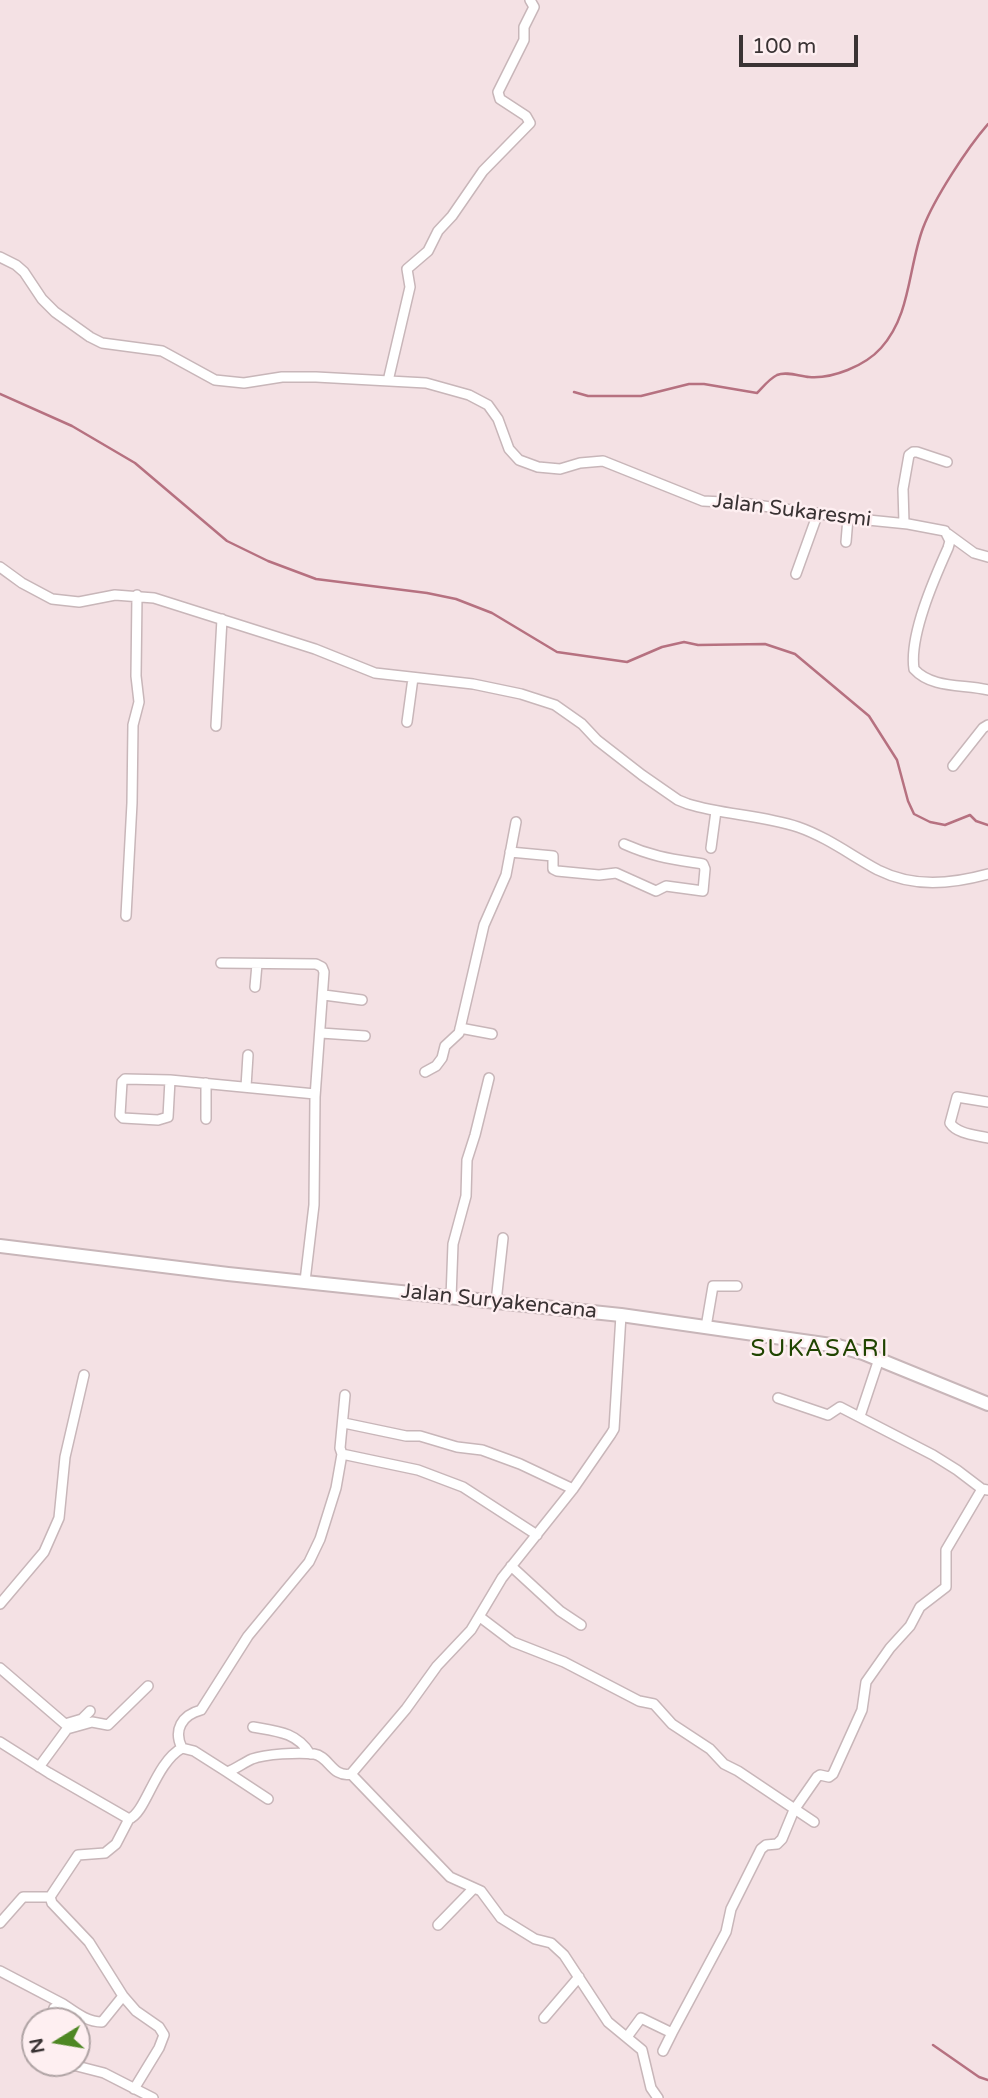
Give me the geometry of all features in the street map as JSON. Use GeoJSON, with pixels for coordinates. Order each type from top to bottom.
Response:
{"type":"FeatureCollection","features":[{"type":"Feature","properties":{"kind":"street"},"geometry":{"type":"LineString","coordinates":[[388,381],[410,287],[407,269],[428,251],[438,231],[452,216],[483,171],[530,123],[526,116],[500,99],[498,92],[524,40],[524,27],[534,7],[530,0]]}},
{"type":"Feature","properties":{"kind":"street","name":"Jalan Sukaresmi"},"geometry":{"type":"LineString","coordinates":[[0,257],[24,272],[42,299],[55,312],[90,337],[102,343],[162,351],[215,380],[243,383],[282,377],[316,376],[426,383],[469,395],[488,405],[498,419],[509,449],[525,463],[549,469],[603,461],[703,501],[742,503],[929,527],[948,534],[974,553],[988,557]]}},
{"type":"Feature","properties":{"kind":"street"},"geometry":{"type":"LineString","coordinates":[[904,523],[903,489],[909,455],[917,452],[947,462]]}},
{"type":"Feature","properties":{"kind":"street"},"geometry":{"type":"LineString","coordinates":[[796,574],[818,513]]}},
{"type":"Feature","properties":{"kind":"street"},"geometry":{"type":"LineString","coordinates":[[846,542],[848,518]]}},
{"type":"Feature","properties":{"kind":"street"},"geometry":{"type":"LineString","coordinates":[[948,534],[948,548],[921,617],[914,653],[914,669],[928,679],[988,690]]}},
{"type":"Feature","properties":{"kind":"street"},"geometry":{"type":"LineString","coordinates":[[0,566],[22,583],[52,599],[79,601],[115,595],[137,595],[166,600],[315,649],[376,673],[485,686],[521,694],[555,705],[668,794],[688,804],[804,829],[877,869],[912,881],[937,883],[988,874]]}},
{"type":"Feature","properties":{"kind":"street"},"geometry":{"type":"LineString","coordinates":[[126,916],[133,725],[139,702],[136,676],[137,595]]}},
{"type":"Feature","properties":{"kind":"street"},"geometry":{"type":"LineString","coordinates":[[216,726],[222,619]]}},
{"type":"Feature","properties":{"kind":"street"},"geometry":{"type":"LineString","coordinates":[[407,722],[412,677]]}},
{"type":"Feature","properties":{"kind":"street"},"geometry":{"type":"LineString","coordinates":[[953,766],[988,725]]}},
{"type":"Feature","properties":{"kind":"street"},"geometry":{"type":"LineString","coordinates":[[711,848],[716,811]]}},
{"type":"Feature","properties":{"kind":"street"},"geometry":{"type":"LineString","coordinates":[[425,1072],[436,1066],[442,1058],[444,1046],[458,1035],[484,925],[506,875],[516,822]]}},
{"type":"Feature","properties":{"kind":"street"},"geometry":{"type":"LineString","coordinates":[[510,852],[553,856],[553,869],[557,871],[599,875],[616,873],[656,891],[666,886],[703,891],[703,864],[650,855],[624,845]]}},
{"type":"Feature","properties":{"kind":"street"},"geometry":{"type":"LineString","coordinates":[[221,963],[316,964],[322,967],[325,978],[315,1094],[314,1205],[305,1281]]}},
{"type":"Feature","properties":{"kind":"street"},"geometry":{"type":"LineString","coordinates":[[255,986],[257,964]]}},
{"type":"Feature","properties":{"kind":"street"},"geometry":{"type":"LineString","coordinates":[[324,995],[362,1000]]}},
{"type":"Feature","properties":{"kind":"street"},"geometry":{"type":"LineString","coordinates":[[460,1028],[492,1034]]}},
{"type":"Feature","properties":{"kind":"street"},"geometry":{"type":"LineString","coordinates":[[321,1033],[365,1036]]}},
{"type":"Feature","properties":{"kind":"street"},"geometry":{"type":"LineString","coordinates":[[246,1087],[248,1055]]}},
{"type":"Feature","properties":{"kind":"street"},"geometry":{"type":"LineString","coordinates":[[451,1298],[453,1244],[466,1196],[467,1160],[489,1078]]}},
{"type":"Feature","properties":{"kind":"street"},"geometry":{"type":"LineString","coordinates":[[170,1080],[168,1117],[158,1120],[123,1118],[120,1115],[123,1080],[170,1080],[315,1094]]}},
{"type":"Feature","properties":{"kind":"street"},"geometry":{"type":"LineString","coordinates":[[205,1119],[206,1083]]}},
{"type":"Feature","properties":{"kind":"street"},"geometry":{"type":"LineString","coordinates":[[988,1102],[957,1097],[950,1123],[958,1130],[988,1138]]}},
{"type":"Feature","properties":{"kind":"street"},"geometry":{"type":"LineString","coordinates":[[496,1302],[503,1238]]}},
{"type":"Feature","properties":{"kind":"street","name":"Jalan Suryakencana"},"geometry":{"type":"LineString","coordinates":[[0,1246],[621,1315],[838,1346],[879,1359],[988,1404]]}},
{"type":"Feature","properties":{"kind":"street"},"geometry":{"type":"LineString","coordinates":[[706,1327],[713,1286],[737,1286]]}},
{"type":"Feature","properties":{"kind":"street"},"geometry":{"type":"LineString","coordinates":[[227,1772],[257,1758],[310,1754],[321,1757],[338,1773],[351,1774],[406,1709],[430,1674],[471,1630],[495,1587],[573,1489],[614,1429],[621,1315]]}},
{"type":"Feature","properties":{"kind":"street"},"geometry":{"type":"LineString","coordinates":[[860,1416],[879,1359]]}},
{"type":"Feature","properties":{"kind":"street"},"geometry":{"type":"LineString","coordinates":[[0,1604],[44,1552],[59,1518],[65,1457],[84,1375]]}},
{"type":"Feature","properties":{"kind":"street"},"geometry":{"type":"LineString","coordinates":[[182,1748],[177,1735],[178,1727],[201,1710],[248,1636],[309,1562],[320,1539],[336,1488],[342,1454],[340,1448],[345,1395]]}},
{"type":"Feature","properties":{"kind":"street"},"geometry":{"type":"LineString","coordinates":[[663,2051],[726,1932],[731,1909],[761,1849],[779,1842],[794,1810],[817,1777],[829,1777],[833,1774],[862,1710],[866,1682],[910,1626],[920,1607],[946,1587],[946,1550],[985,1490],[933,1455],[840,1407],[828,1415],[778,1398]]}},
{"type":"Feature","properties":{"kind":"street"},"geometry":{"type":"LineString","coordinates":[[344,1423],[482,1450],[520,1464],[573,1489]]}},
{"type":"Feature","properties":{"kind":"street"},"geometry":{"type":"LineString","coordinates":[[342,1454],[410,1468],[463,1487],[537,1535]]}},
{"type":"Feature","properties":{"kind":"street"},"geometry":{"type":"LineString","coordinates":[[512,1566],[560,1611],[581,1625]]}},
{"type":"Feature","properties":{"kind":"street"},"geometry":{"type":"LineString","coordinates":[[480,1618],[513,1642],[564,1662],[639,1701],[654,1704],[672,1724],[710,1749],[724,1764],[814,1822]]}},
{"type":"Feature","properties":{"kind":"street"},"geometry":{"type":"LineString","coordinates":[[0,1668],[65,1724],[82,1719],[90,1711]]}},
{"type":"Feature","properties":{"kind":"street"},"geometry":{"type":"LineString","coordinates":[[39,1767],[67,1728],[95,1722],[108,1725],[148,1686]]}},
{"type":"Feature","properties":{"kind":"street"},"geometry":{"type":"LineString","coordinates":[[253,1727],[287,1733],[305,1745],[310,1754]]}},
{"type":"Feature","properties":{"kind":"street"},"geometry":{"type":"LineString","coordinates":[[0,1742],[129,1819]]}},
{"type":"Feature","properties":{"kind":"street"},"geometry":{"type":"LineString","coordinates":[[50,1897],[78,1855],[105,1853],[116,1844],[129,1819],[137,1815],[159,1771],[175,1752],[182,1748],[194,1751],[268,1799]]}},
{"type":"Feature","properties":{"kind":"street"},"geometry":{"type":"LineString","coordinates":[[351,1774],[447,1874],[481,1891],[501,1918],[535,1939],[558,1948],[608,2022],[642,2050],[653,2096]]}},
{"type":"Feature","properties":{"kind":"street"},"geometry":{"type":"LineString","coordinates":[[438,1925],[474,1888]]}},
{"type":"Feature","properties":{"kind":"street"},"geometry":{"type":"LineString","coordinates":[[0,1923],[23,1897],[50,1897]]}},
{"type":"Feature","properties":{"kind":"street"},"geometry":{"type":"LineString","coordinates":[[50,1897],[52,1903],[89,1942],[123,1996],[136,2011],[159,2027],[164,2035],[134,2089]]}},
{"type":"Feature","properties":{"kind":"street"},"geometry":{"type":"LineString","coordinates":[[0,1971],[97,2023],[107,2019],[123,1996]]}},
{"type":"Feature","properties":{"kind":"street"},"geometry":{"type":"LineString","coordinates":[[544,2018],[579,1977]]}},
{"type":"Feature","properties":{"kind":"street"},"geometry":{"type":"LineString","coordinates":[[56,2007],[63,2004]]}},
{"type":"Feature","properties":{"kind":"street"},"geometry":{"type":"LineString","coordinates":[[627,2037],[641,2018],[672,2034]]}},
{"type":"Feature","properties":{"kind":"street"},"geometry":{"type":"LineString","coordinates":[[91,2070],[104,2073],[153,2098]]}},
{"type":"Feature","properties":{"kind":"waterway"},"geometry":{"type":"LineString","coordinates":[[574,392],[588,396],[641,396],[689,384],[704,384],[757,393],[777,375],[828,376],[848,370],[866,360],[881,348],[898,321],[908,291],[918,243],[935,203],[961,160],[988,124]]}},
{"type":"Feature","properties":{"kind":"waterway"},"geometry":{"type":"LineString","coordinates":[[0,394],[72,426],[135,463],[227,541],[268,561],[316,579],[456,599],[492,613],[557,652],[627,662],[662,647],[684,642],[698,645],[765,644],[795,654],[869,716],[897,760],[914,814],[930,822],[945,825],[970,815],[976,821],[988,825]]}},
{"type":"Feature","properties":{"kind":"waterway"},"geometry":{"type":"LineString","coordinates":[[933,2045],[979,2077],[988,2080]]}},
{"type":"Feature","properties":{"kind":"district","name":"SUKASARI"},"geometry":{"type":"Point","coordinates":[820,1350]}}]}
